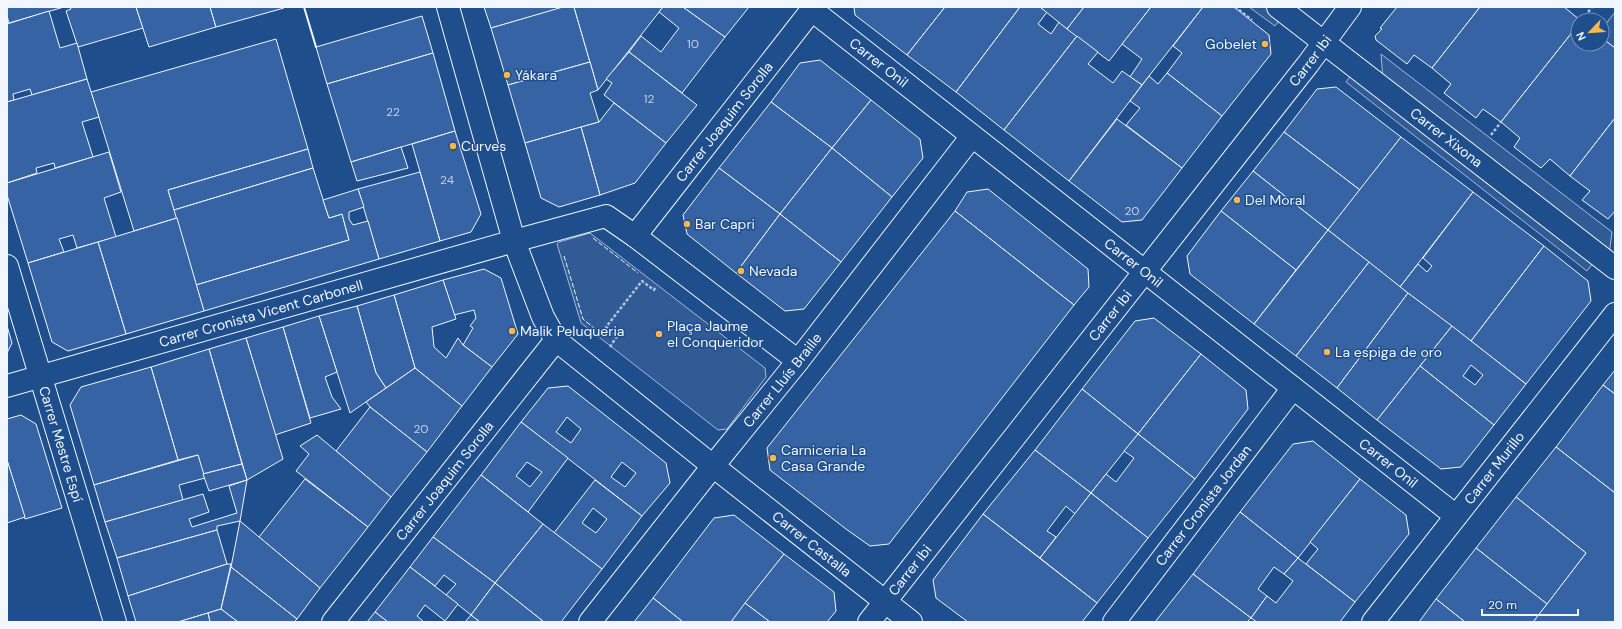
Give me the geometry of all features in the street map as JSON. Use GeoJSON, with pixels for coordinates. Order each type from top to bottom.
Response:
{"type":"FeatureCollection","features":[{"type":"Feature","properties":{"kind":"street"},"geometry":{"type":"LineString","coordinates":[[448,7],[514,241],[549,329],[556,340],[713,466]]}},
{"type":"Feature","properties":{"kind":"street","name":"Carrer Xixona"},"geometry":{"type":"LineString","coordinates":[[1278,7],[1615,268]]}},
{"type":"Feature","properties":{"kind":"street","name":"Carrer Ibi"},"geometry":{"type":"LineString","coordinates":[[869,622],[1350,7]]}},
{"type":"Feature","properties":{"kind":"street","name":"Carrer Onil"},"geometry":{"type":"LineString","coordinates":[[813,8],[972,136],[1456,516]]}},
{"type":"Feature","properties":{"kind":"street","name":"Carrer Joaquim Sorolla"},"geometry":{"type":"LineString","coordinates":[[635,236],[813,8]]}},
{"type":"Feature","properties":{"kind":"street","name":"Carrer Lluís Braille"},"geometry":{"type":"LineString","coordinates":[[590,622],[798,361],[972,136]]}},
{"type":"Feature","properties":{"kind":"street"},"geometry":{"type":"LineString","coordinates":[[514,241],[606,216],[635,236],[798,361]]}},
{"type":"Feature","properties":{"kind":"street","name":"Carrer Cronista Vicent Carbonell"},"geometry":{"type":"LineString","coordinates":[[7,386],[514,241]]}},
{"type":"Feature","properties":{"kind":"street","name":"Carrer Mestre Espí"},"geometry":{"type":"LineString","coordinates":[[7,266],[115,622]]}},
{"type":"Feature","properties":{"kind":"street","name":"Carrer Murillo"},"geometry":{"type":"LineString","coordinates":[[1373,622],[1615,314]]}},
{"type":"Feature","properties":{"kind":"street","name":"Carrer Joaquim Sorolla"},"geometry":{"type":"LineString","coordinates":[[333,622],[556,340]]}},
{"type":"Feature","properties":{"kind":"street","name":"Carrer Cronista Jordan"},"geometry":{"type":"LineString","coordinates":[[1114,622],[1293,388]]}},
{"type":"Feature","properties":{"kind":"street","name":"Carrer Castalla"},"geometry":{"type":"LineString","coordinates":[[713,466],[884,602],[912,622]]}},
{"type":"Feature","properties":{"kind":"path"},"geometry":{"type":"LineString","coordinates":[[1491,135],[1501,122]]}},
{"type":"Feature","properties":{"kind":"path"},"geometry":{"type":"LineString","coordinates":[[592,369],[617,336],[606,327],[642,281],[654,290],[672,264]]}},
{"type":"Feature","properties":{"kind":"shaded area"},"geometry":{"type":"Polygon","coordinates":[[[1249,7],[1268,7],[1282,17],[1275,26],[1249,7]]]}},
{"type":"Feature","properties":{"kind":"shaded area"},"geometry":{"type":"Polygon","coordinates":[[[1615,12],[1615,48],[1610,44],[1610,19],[1615,12]]]}},
{"type":"Feature","properties":{"kind":"shaded area"},"geometry":{"type":"Polygon","coordinates":[[[1381,54],[1612,232],[1609,255],[1383,80],[1381,54]]]}},
{"type":"Feature","properties":{"kind":"shaded area"},"geometry":{"type":"Polygon","coordinates":[[[1352,74],[1593,263],[1587,271],[1346,82],[1352,74]]]}},
{"type":"Feature","properties":{"kind":"shaded area","name":"Plaça Jaume el Conqueridor"},"geometry":{"type":"Polygon","coordinates":[[[590,233],[765,368],[766,377],[727,429],[718,430],[581,323],[557,244],[559,242],[590,233]]]}},
{"type":"Feature","properties":{"kind":"building"},"geometry":{"type":"Polygon","coordinates":[[[7,7],[64,7],[9,23],[7,7]]]}},
{"type":"Feature","properties":{"kind":"building"},"geometry":{"type":"Polygon","coordinates":[[[70,7],[136,7],[143,28],[78,47],[66,11],[71,9],[70,7]]]}},
{"type":"Feature","properties":{"kind":"building"},"geometry":{"type":"Polygon","coordinates":[[[136,7],[210,7],[216,27],[149,47],[136,7]]]}},
{"type":"Feature","properties":{"kind":"building"},"geometry":{"type":"Polygon","coordinates":[[[210,7],[284,7],[284,8],[216,27],[210,7]]]}},
{"type":"Feature","properties":{"kind":"building"},"geometry":{"type":"Polygon","coordinates":[[[484,7],[557,7],[558,9],[491,28],[484,7]]]}},
{"type":"Feature","properties":{"kind":"building"},"geometry":{"type":"Polygon","coordinates":[[[563,7],[574,7],[590,62],[508,85],[491,28],[563,7]]]}},
{"type":"Feature","properties":{"kind":"building"},"geometry":{"type":"Polygon","coordinates":[[[574,7],[663,7],[598,90],[574,7]]]}},
{"type":"Feature","properties":{"kind":"building"},"geometry":{"type":"Polygon","coordinates":[[[663,7],[683,7],[725,37],[682,93],[629,52],[641,36],[661,52],[679,28],[659,12],[663,7]]]}},
{"type":"Feature","properties":{"kind":"building"},"geometry":{"type":"Polygon","coordinates":[[[683,7],[749,7],[725,37],[683,7]]]}},
{"type":"Feature","properties":{"kind":"building"},"geometry":{"type":"Polygon","coordinates":[[[854,7],[945,7],[907,55],[855,15],[854,7]]]}},
{"type":"Feature","properties":{"kind":"building"},"geometry":{"type":"Polygon","coordinates":[[[945,7],[1020,7],[956,92],[907,55],[945,7]]]}},
{"type":"Feature","properties":{"kind":"building"},"geometry":{"type":"Polygon","coordinates":[[[1020,7],[1040,7],[1047,12],[1038,24],[1051,34],[1059,22],[1077,36],[1004,130],[956,92],[1020,7]]]}},
{"type":"Feature","properties":{"kind":"building"},"geometry":{"type":"Polygon","coordinates":[[[1040,7],[1084,7],[1067,29],[1040,7]]]}},
{"type":"Feature","properties":{"kind":"building"},"geometry":{"type":"Polygon","coordinates":[[[1084,7],[1151,7],[1109,61],[1067,29],[1084,7]]]}},
{"type":"Feature","properties":{"kind":"building"},"geometry":{"type":"Polygon","coordinates":[[[1151,7],[1203,7],[1142,85],[1130,77],[1142,59],[1122,44],[1151,7]]]}},
{"type":"Feature","properties":{"kind":"building"},"geometry":{"type":"Polygon","coordinates":[[[1203,7],[1234,7],[1269,35],[1271,54],[1222,116],[1167,73],[1182,53],[1173,46],[1203,7]]]}},
{"type":"Feature","properties":{"kind":"building"},"geometry":{"type":"Polygon","coordinates":[[[1397,7],[1480,7],[1432,68],[1414,55],[1407,64],[1376,40],[1375,36],[1382,29],[1380,28],[1397,7]]]}},
{"type":"Feature","properties":{"kind":"building"},"geometry":{"type":"Polygon","coordinates":[[[1480,7],[1564,7],[1570,12],[1570,35],[1501,122],[1483,109],[1476,118],[1444,93],[1451,84],[1432,68],[1480,7]]]}},
{"type":"Feature","properties":{"kind":"building"},"geometry":{"type":"Polygon","coordinates":[[[49,11],[60,48],[77,43],[87,79],[32,95],[30,89],[13,94],[14,100],[7,102],[7,24],[49,11]]]}},
{"type":"Feature","properties":{"kind":"building"},"geometry":{"type":"Polygon","coordinates":[[[422,16],[433,53],[327,84],[316,47],[422,16]]]}},
{"type":"Feature","properties":{"kind":"building"},"geometry":{"type":"Polygon","coordinates":[[[1570,35],[1570,52],[1610,52],[1610,44],[1615,48],[1615,118],[1570,176],[1550,159],[1541,168],[1514,147],[1520,138],[1501,122],[1570,35]]]}},
{"type":"Feature","properties":{"kind":"building"},"geometry":{"type":"Polygon","coordinates":[[[1077,36],[1098,52],[1088,64],[1113,83],[1122,71],[1142,85],[1069,181],[1004,130],[1077,36]]]}},
{"type":"Feature","properties":{"kind":"building"},"geometry":{"type":"Polygon","coordinates":[[[276,39],[308,149],[168,190],[177,218],[134,231],[91,92],[276,39]]]}},
{"type":"Feature","properties":{"kind":"building"},"geometry":{"type":"Polygon","coordinates":[[[629,52],[697,105],[666,143],[604,95],[612,83],[606,79],[629,52]]]}},
{"type":"Feature","properties":{"kind":"building"},"geometry":{"type":"Polygon","coordinates":[[[433,53],[455,131],[351,162],[327,84],[433,53]]]}},
{"type":"Feature","properties":{"kind":"building"},"geometry":{"type":"Polygon","coordinates":[[[820,60],[871,100],[832,148],[771,102],[800,63],[820,60]]]}},
{"type":"Feature","properties":{"kind":"building"},"geometry":{"type":"Polygon","coordinates":[[[590,62],[598,90],[590,93],[599,122],[525,143],[508,85],[590,62]]]}},
{"type":"Feature","properties":{"kind":"building"},"geometry":{"type":"Polygon","coordinates":[[[1167,73],[1222,116],[1182,168],[1126,125],[1140,108],[1130,101],[1149,76],[1158,84],[1167,73]]]}},
{"type":"Feature","properties":{"kind":"building"},"geometry":{"type":"Polygon","coordinates":[[[87,79],[99,117],[82,122],[93,157],[55,168],[54,163],[36,168],[37,173],[7,183],[7,102],[87,79]]]}},
{"type":"Feature","properties":{"kind":"building"},"geometry":{"type":"Polygon","coordinates":[[[1336,87],[1401,137],[1360,190],[1284,132],[1317,89],[1336,87]]]}},
{"type":"Feature","properties":{"kind":"building"},"geometry":{"type":"Polygon","coordinates":[[[871,100],[920,139],[923,158],[892,197],[832,148],[871,100]]]}},
{"type":"Feature","properties":{"kind":"building"},"geometry":{"type":"Polygon","coordinates":[[[771,102],[832,148],[780,214],[719,168],[771,102]]]}},
{"type":"Feature","properties":{"kind":"building"},"geometry":{"type":"Polygon","coordinates":[[[614,103],[666,143],[635,183],[600,195],[581,127],[599,122],[614,103]]]}},
{"type":"Feature","properties":{"kind":"building"},"geometry":{"type":"Polygon","coordinates":[[[1615,118],[1615,211],[1608,219],[1582,200],[1590,191],[1570,176],[1615,118]]]}},
{"type":"Feature","properties":{"kind":"building"},"geometry":{"type":"Polygon","coordinates":[[[1117,119],[1182,168],[1142,220],[1122,222],[1069,181],[1117,119]]]}},
{"type":"Feature","properties":{"kind":"building"},"geometry":{"type":"Polygon","coordinates":[[[581,127],[600,195],[559,207],[541,198],[525,143],[581,127]]]}},
{"type":"Feature","properties":{"kind":"building"},"geometry":{"type":"Polygon","coordinates":[[[455,131],[481,214],[471,232],[440,241],[412,144],[455,131]]]}},
{"type":"Feature","properties":{"kind":"building"},"geometry":{"type":"Polygon","coordinates":[[[1284,132],[1360,190],[1328,230],[1253,171],[1284,132]]]}},
{"type":"Feature","properties":{"kind":"building"},"geometry":{"type":"Polygon","coordinates":[[[1401,137],[1473,192],[1400,287],[1328,230],[1401,137]]]}},
{"type":"Feature","properties":{"kind":"building"},"geometry":{"type":"Polygon","coordinates":[[[401,147],[408,168],[357,181],[351,162],[401,147]]]}},
{"type":"Feature","properties":{"kind":"building"},"geometry":{"type":"Polygon","coordinates":[[[832,148],[892,197],[841,262],[780,214],[832,148]]]}},
{"type":"Feature","properties":{"kind":"building"},"geometry":{"type":"Polygon","coordinates":[[[308,149],[313,168],[174,210],[168,190],[308,149]]]}},
{"type":"Feature","properties":{"kind":"building"},"geometry":{"type":"Polygon","coordinates":[[[109,152],[121,192],[104,198],[116,237],[77,248],[73,235],[59,239],[64,252],[28,263],[7,195],[7,183],[109,152]]]}},
{"type":"Feature","properties":{"kind":"building"},"geometry":{"type":"Polygon","coordinates":[[[313,168],[329,218],[342,214],[349,240],[196,285],[174,210],[313,168]]]}},
{"type":"Feature","properties":{"kind":"building"},"geometry":{"type":"Polygon","coordinates":[[[719,168],[780,214],[736,273],[687,234],[683,215],[719,168]]]}},
{"type":"Feature","properties":{"kind":"building"},"geometry":{"type":"Polygon","coordinates":[[[1253,171],[1328,230],[1296,270],[1221,211],[1253,171]]]}},
{"type":"Feature","properties":{"kind":"building"},"geometry":{"type":"Polygon","coordinates":[[[420,172],[440,241],[379,259],[358,189],[420,172]]]}},
{"type":"Feature","properties":{"kind":"building"},"geometry":{"type":"Polygon","coordinates":[[[358,189],[364,207],[349,212],[349,219],[353,225],[368,221],[379,259],[204,311],[196,285],[349,240],[342,214],[329,218],[323,200],[358,189]]]}},
{"type":"Feature","properties":{"kind":"building"},"geometry":{"type":"Polygon","coordinates":[[[988,189],[1088,269],[1089,287],[1074,305],[955,211],[967,192],[988,189]]]}},
{"type":"Feature","properties":{"kind":"building"},"geometry":{"type":"Polygon","coordinates":[[[1473,192],[1544,246],[1471,341],[1400,287],[1418,264],[1427,272],[1432,266],[1423,258],[1473,192]]]}},
{"type":"Feature","properties":{"kind":"building"},"geometry":{"type":"Polygon","coordinates":[[[955,211],[1074,305],[889,544],[870,546],[770,470],[767,448],[955,211]]]}},
{"type":"Feature","properties":{"kind":"building"},"geometry":{"type":"Polygon","coordinates":[[[1221,211],[1296,270],[1254,324],[1190,274],[1187,256],[1221,211]]]}},
{"type":"Feature","properties":{"kind":"building"},"geometry":{"type":"Polygon","coordinates":[[[780,214],[841,262],[804,309],[785,311],[736,273],[780,214]]]}},
{"type":"Feature","properties":{"kind":"building"},"geometry":{"type":"Polygon","coordinates":[[[177,218],[204,311],[126,334],[98,242],[177,218]]]}},
{"type":"Feature","properties":{"kind":"building"},"geometry":{"type":"Polygon","coordinates":[[[1328,230],[1369,262],[1296,356],[1254,324],[1328,230]]]}},
{"type":"Feature","properties":{"kind":"building"},"geometry":{"type":"Polygon","coordinates":[[[98,242],[126,334],[68,351],[52,342],[28,263],[98,242]]]}},
{"type":"Feature","properties":{"kind":"building"},"geometry":{"type":"Polygon","coordinates":[[[1544,246],[1588,281],[1591,301],[1526,384],[1471,341],[1544,246]]]}},
{"type":"Feature","properties":{"kind":"building"},"geometry":{"type":"Polygon","coordinates":[[[1369,262],[1408,293],[1337,388],[1296,356],[1369,262]]]}},
{"type":"Feature","properties":{"kind":"building"},"geometry":{"type":"Polygon","coordinates":[[[484,269],[501,278],[518,334],[492,367],[463,345],[473,328],[470,326],[476,318],[474,310],[454,315],[443,280],[484,269]]]}},
{"type":"Feature","properties":{"kind":"building"},"geometry":{"type":"Polygon","coordinates":[[[443,280],[456,319],[432,327],[434,347],[446,358],[458,338],[463,345],[492,367],[462,406],[415,368],[394,295],[443,280]]]}},
{"type":"Feature","properties":{"kind":"building"},"geometry":{"type":"Polygon","coordinates":[[[1408,293],[1452,326],[1377,420],[1337,388],[1408,293]]]}},
{"type":"Feature","properties":{"kind":"building"},"geometry":{"type":"Polygon","coordinates":[[[394,295],[415,368],[386,388],[376,373],[357,306],[394,295]]]}},
{"type":"Feature","properties":{"kind":"building"},"geometry":{"type":"Polygon","coordinates":[[[357,306],[376,373],[386,388],[350,413],[319,316],[357,306]]]}},
{"type":"Feature","properties":{"kind":"building"},"geometry":{"type":"Polygon","coordinates":[[[319,316],[337,372],[325,377],[332,397],[341,409],[310,418],[283,327],[319,316]]]}},
{"type":"Feature","properties":{"kind":"building"},"geometry":{"type":"Polygon","coordinates":[[[1154,318],[1201,354],[1138,434],[1082,389],[1135,321],[1154,318]]]}},
{"type":"Feature","properties":{"kind":"building"},"geometry":{"type":"Polygon","coordinates":[[[7,326],[12,343],[7,353],[7,326]]]}},
{"type":"Feature","properties":{"kind":"building"},"geometry":{"type":"Polygon","coordinates":[[[1452,326],[1526,384],[1494,425],[1420,366],[1452,326]],[[1471,365],[1463,376],[1475,385],[1483,375],[1471,365]]]}},
{"type":"Feature","properties":{"kind":"building"},"geometry":{"type":"Polygon","coordinates":[[[283,327],[311,423],[275,435],[246,338],[283,327]]]}},
{"type":"Feature","properties":{"kind":"building"},"geometry":{"type":"Polygon","coordinates":[[[246,338],[283,459],[247,480],[209,349],[246,338]]]}},
{"type":"Feature","properties":{"kind":"building"},"geometry":{"type":"Polygon","coordinates":[[[209,349],[242,464],[203,474],[198,455],[178,460],[151,367],[209,349]]]}},
{"type":"Feature","properties":{"kind":"building"},"geometry":{"type":"Polygon","coordinates":[[[1201,354],[1246,390],[1248,409],[1195,479],[1138,434],[1201,354]]]}},
{"type":"Feature","properties":{"kind":"building"},"geometry":{"type":"Polygon","coordinates":[[[1420,366],[1494,425],[1461,467],[1441,469],[1377,420],[1420,366]]]}},
{"type":"Feature","properties":{"kind":"building"},"geometry":{"type":"Polygon","coordinates":[[[151,367],[178,460],[94,485],[70,405],[81,387],[151,367]]]}},
{"type":"Feature","properties":{"kind":"building"},"geometry":{"type":"Polygon","coordinates":[[[415,368],[462,406],[427,452],[370,407],[366,402],[415,368]]]}},
{"type":"Feature","properties":{"kind":"building"},"geometry":{"type":"Polygon","coordinates":[[[1615,370],[1615,394],[1603,385],[1615,370]]]}},
{"type":"Feature","properties":{"kind":"building"},"geometry":{"type":"Polygon","coordinates":[[[1603,385],[1615,394],[1615,493],[1556,447],[1603,385]]]}},
{"type":"Feature","properties":{"kind":"building"},"geometry":{"type":"Polygon","coordinates":[[[568,386],[666,463],[670,483],[642,516],[521,422],[548,388],[568,386]],[[567,417],[556,432],[571,443],[581,429],[567,417]],[[622,462],[611,477],[625,487],[636,473],[622,462]]]}},
{"type":"Feature","properties":{"kind":"building"},"geometry":{"type":"Polygon","coordinates":[[[1082,389],[1138,434],[1091,493],[1035,450],[1082,389]]]}},
{"type":"Feature","properties":{"kind":"building"},"geometry":{"type":"Polygon","coordinates":[[[370,407],[427,452],[391,497],[336,451],[370,407]]]}},
{"type":"Feature","properties":{"kind":"building"},"geometry":{"type":"Polygon","coordinates":[[[21,415],[36,424],[62,508],[25,519],[7,460],[7,419],[21,415]]]}},
{"type":"Feature","properties":{"kind":"building"},"geometry":{"type":"Polygon","coordinates":[[[521,422],[568,458],[528,512],[481,475],[521,422]],[[527,462],[516,476],[530,487],[542,472],[527,462]]]}},
{"type":"Feature","properties":{"kind":"building"},"geometry":{"type":"Polygon","coordinates":[[[1138,434],[1195,479],[1148,538],[1091,493],[1106,474],[1116,482],[1134,458],[1124,451],[1138,434]]]}},
{"type":"Feature","properties":{"kind":"building"},"geometry":{"type":"Polygon","coordinates":[[[317,435],[391,497],[368,527],[296,471],[309,454],[300,446],[317,435]]]}},
{"type":"Feature","properties":{"kind":"building"},"geometry":{"type":"Polygon","coordinates":[[[1313,441],[1360,479],[1298,558],[1240,512],[1293,444],[1313,441]]]}},
{"type":"Feature","properties":{"kind":"building"},"geometry":{"type":"Polygon","coordinates":[[[1556,447],[1615,493],[1615,622],[1533,622],[1586,553],[1516,497],[1556,447]]]}},
{"type":"Feature","properties":{"kind":"building"},"geometry":{"type":"Polygon","coordinates":[[[1035,450],[1091,493],[1075,514],[1066,506],[1047,531],[1056,537],[1040,558],[983,514],[1035,450]]]}},
{"type":"Feature","properties":{"kind":"building"},"geometry":{"type":"Polygon","coordinates":[[[198,455],[205,478],[179,485],[183,500],[105,522],[94,485],[198,455]]]}},
{"type":"Feature","properties":{"kind":"building"},"geometry":{"type":"Polygon","coordinates":[[[7,460],[25,517],[7,523],[7,460]]]}},
{"type":"Feature","properties":{"kind":"building"},"geometry":{"type":"Polygon","coordinates":[[[242,464],[247,480],[209,491],[203,474],[242,464]]]}},
{"type":"Feature","properties":{"kind":"building"},"geometry":{"type":"Polygon","coordinates":[[[481,475],[543,524],[495,583],[433,537],[481,475]]]}},
{"type":"Feature","properties":{"kind":"building"},"geometry":{"type":"Polygon","coordinates":[[[305,479],[368,527],[320,588],[259,537],[305,479]]]}},
{"type":"Feature","properties":{"kind":"building"},"geometry":{"type":"Polygon","coordinates":[[[1360,479],[1406,515],[1409,534],[1355,602],[1306,564],[1318,549],[1310,542],[1360,479]]]}},
{"type":"Feature","properties":{"kind":"building"},"geometry":{"type":"Polygon","coordinates":[[[247,480],[240,521],[217,526],[217,530],[117,558],[105,522],[203,494],[209,512],[189,519],[192,527],[237,513],[229,486],[247,480]]]}},
{"type":"Feature","properties":{"kind":"building"},"geometry":{"type":"Polygon","coordinates":[[[595,480],[642,516],[602,569],[554,533],[595,480]],[[593,508],[582,523],[596,533],[607,519],[593,508]]]}},
{"type":"Feature","properties":{"kind":"building"},"geometry":{"type":"Polygon","coordinates":[[[1091,493],[1148,538],[1097,603],[1040,558],[1091,493]]]}},
{"type":"Feature","properties":{"kind":"building"},"geometry":{"type":"Polygon","coordinates":[[[1516,497],[1586,553],[1547,604],[1476,548],[1516,497]]]}},
{"type":"Feature","properties":{"kind":"building"},"geometry":{"type":"Polygon","coordinates":[[[1240,512],[1298,558],[1284,574],[1274,567],[1258,589],[1267,596],[1251,618],[1193,574],[1240,512]]]}},
{"type":"Feature","properties":{"kind":"building"},"geometry":{"type":"Polygon","coordinates":[[[983,514],[1097,603],[1082,622],[968,622],[936,598],[933,580],[983,514]]]}},
{"type":"Feature","properties":{"kind":"building"},"geometry":{"type":"Polygon","coordinates":[[[734,515],[784,554],[731,622],[683,622],[653,598],[714,518],[734,515]]]}},
{"type":"Feature","properties":{"kind":"building"},"geometry":{"type":"Polygon","coordinates":[[[240,521],[320,588],[297,619],[231,567],[240,521]]]}},
{"type":"Feature","properties":{"kind":"building"},"geometry":{"type":"Polygon","coordinates":[[[543,524],[602,569],[561,622],[544,622],[495,583],[543,524]]]}},
{"type":"Feature","properties":{"kind":"building"},"geometry":{"type":"Polygon","coordinates":[[[217,530],[227,564],[128,596],[117,558],[217,530]]]}},
{"type":"Feature","properties":{"kind":"building"},"geometry":{"type":"Polygon","coordinates":[[[433,537],[495,583],[471,615],[446,595],[456,584],[444,575],[435,586],[410,567],[433,537]]]}},
{"type":"Feature","properties":{"kind":"building"},"geometry":{"type":"Polygon","coordinates":[[[1476,548],[1547,604],[1533,622],[1465,622],[1436,599],[1476,548]]]}},
{"type":"Feature","properties":{"kind":"building"},"geometry":{"type":"Polygon","coordinates":[[[784,554],[834,592],[836,611],[827,622],[770,622],[745,603],[784,554]]]}},
{"type":"Feature","properties":{"kind":"building"},"geometry":{"type":"Polygon","coordinates":[[[1298,558],[1355,602],[1340,622],[1257,622],[1251,618],[1267,596],[1276,603],[1293,581],[1284,574],[1298,558]]]}},
{"type":"Feature","properties":{"kind":"building"},"geometry":{"type":"Polygon","coordinates":[[[231,564],[221,609],[178,622],[136,622],[128,596],[231,564]]]}},
{"type":"Feature","properties":{"kind":"building"},"geometry":{"type":"Polygon","coordinates":[[[231,567],[297,619],[294,622],[238,622],[221,609],[231,567]]]}},
{"type":"Feature","properties":{"kind":"building"},"geometry":{"type":"Polygon","coordinates":[[[410,567],[458,604],[445,621],[425,605],[417,616],[424,622],[388,622],[375,612],[410,567]]]}},
{"type":"Feature","properties":{"kind":"building"},"geometry":{"type":"Polygon","coordinates":[[[1193,574],[1251,618],[1247,622],[1155,622],[1193,574]]]}},
{"type":"Feature","properties":{"kind":"building"},"geometry":{"type":"Polygon","coordinates":[[[495,583],[544,622],[480,622],[471,615],[495,583]]]}},
{"type":"Feature","properties":{"kind":"building"},"geometry":{"type":"Polygon","coordinates":[[[653,598],[683,622],[634,622],[653,598]]]}},
{"type":"Feature","properties":{"kind":"building"},"geometry":{"type":"Polygon","coordinates":[[[1436,599],[1465,622],[1419,622],[1436,599]]]}},
{"type":"Feature","properties":{"kind":"building"},"geometry":{"type":"Polygon","coordinates":[[[745,603],[770,622],[731,622],[745,603]]]}},
{"type":"Feature","properties":{"kind":"building"},"geometry":{"type":"Polygon","coordinates":[[[221,609],[238,622],[210,622],[208,613],[221,609]]]}},
{"type":"Feature","properties":{"kind":"building"},"geometry":{"type":"Polygon","coordinates":[[[375,612],[388,622],[367,622],[375,612]]]}},
{"type":"Feature","properties":{"kind":"building"},"geometry":{"type":"Polygon","coordinates":[[[208,613],[210,622],[178,622],[208,613]]]}},
{"type":"Feature","properties":{"kind":"building"},"geometry":{"type":"Polygon","coordinates":[[[471,615],[480,622],[465,622],[471,615]]]}},
{"type":"Feature","properties":{"kind":"fence"},"geometry":{"type":"LineString","coordinates":[[593,238],[638,273]]}},
{"type":"Feature","properties":{"kind":"fence"},"geometry":{"type":"LineString","coordinates":[[564,256],[583,319],[605,337]]}},
{"type":"Feature","properties":{"kind":"wall"},"geometry":{"type":"LineString","coordinates":[[304,7],[316,47]]}},
{"type":"Feature","properties":{"kind":"place","name":"Gobelet"},"geometry":{"type":"Point","coordinates":[1265,44]}},
{"type":"Feature","properties":{"kind":"place","name":"Yákara"},"geometry":{"type":"Point","coordinates":[507,75]}},
{"type":"Feature","properties":{"kind":"place","name":"Curves"},"geometry":{"type":"Point","coordinates":[453,146]}},
{"type":"Feature","properties":{"kind":"place","name":"Del Moral"},"geometry":{"type":"Point","coordinates":[1237,200]}},
{"type":"Feature","properties":{"kind":"place","name":"Bar Capri"},"geometry":{"type":"Point","coordinates":[687,224]}},
{"type":"Feature","properties":{"kind":"place","name":"Nevada"},"geometry":{"type":"Point","coordinates":[741,271]}},
{"type":"Feature","properties":{"kind":"place","name":"Malik Peluqueria"},"geometry":{"type":"Point","coordinates":[512,331]}},
{"type":"Feature","properties":{"kind":"place","name":"Plaça Jaume el Conqueridor"},"geometry":{"type":"Point","coordinates":[659,334]}},
{"type":"Feature","properties":{"kind":"place","name":"La espiga de oro"},"geometry":{"type":"Point","coordinates":[1327,352]}},
{"type":"Feature","properties":{"kind":"place","name":"Carniceria La Casa Grande"},"geometry":{"type":"Point","coordinates":[773,458]}}]}
